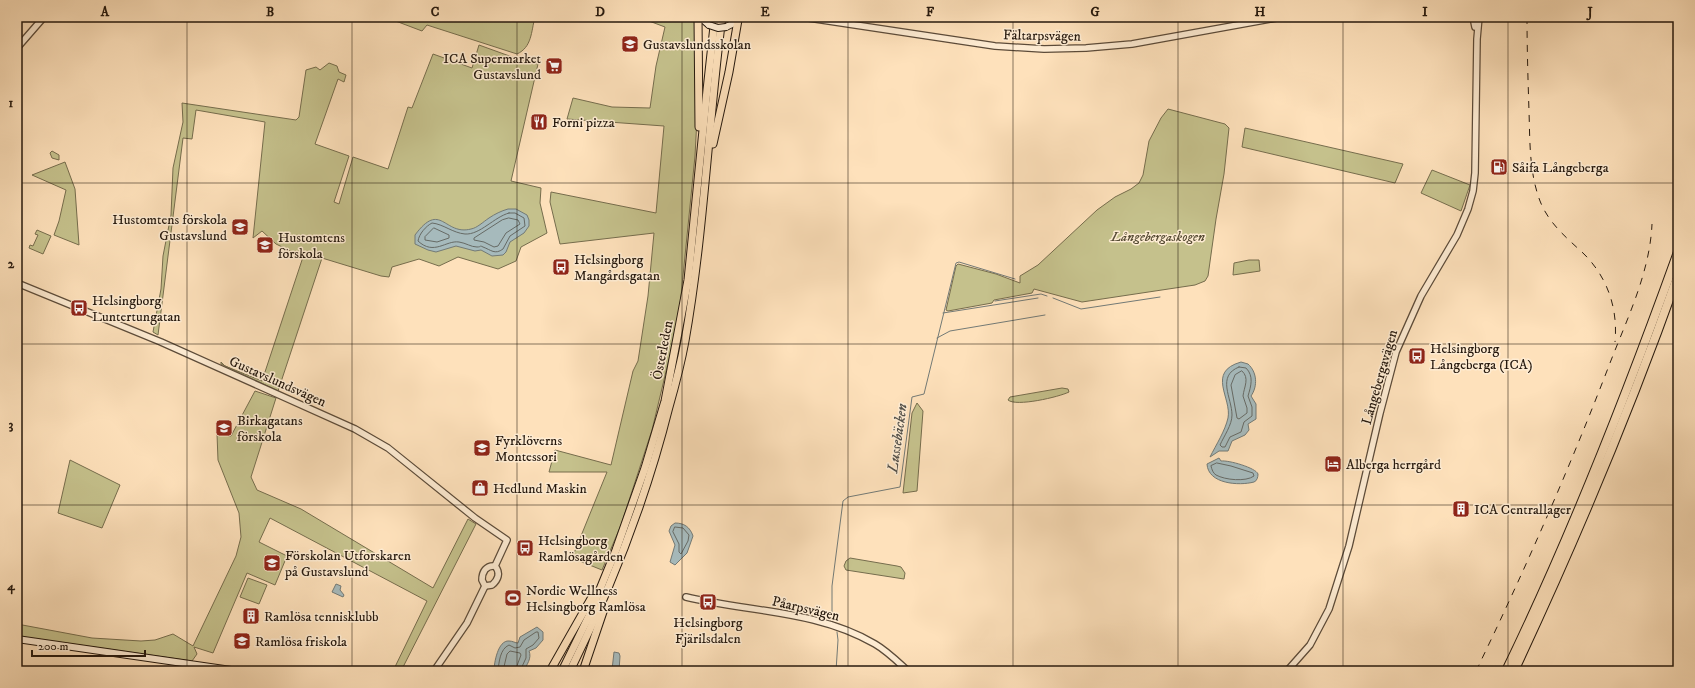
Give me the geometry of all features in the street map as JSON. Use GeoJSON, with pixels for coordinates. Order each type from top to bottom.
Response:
{"type":"FeatureCollection","features":[{"type":"Feature","properties":{"kind":"highway"},"geometry":{"type":"LineString","coordinates":[[1506,671],[1602,454],[1678,252]]}},
{"type":"Feature","properties":{"kind":"highway"},"geometry":{"type":"LineString","coordinates":[[1514,671],[1548,598],[1608,458],[1678,275]]}},
{"type":"Feature","properties":{"kind":"main road"},"geometry":{"type":"LineString","coordinates":[[699,17],[709,25],[718,28],[726,27],[739,19]]}},
{"type":"Feature","properties":{"kind":"main road"},"geometry":{"type":"LineString","coordinates":[[699,17],[700,161]]}},
{"type":"Feature","properties":{"kind":"main road","name":"Österleden"},"geometry":{"type":"LineString","coordinates":[[562,671],[589,616],[645,468],[665,401],[688,280],[715,17]]}},
{"type":"Feature","properties":{"kind":"main road","name":"Österleden"},"geometry":{"type":"LineString","coordinates":[[570,671],[615,573],[644,498],[680,364],[697,263],[722,17]]}},
{"type":"Feature","properties":{"kind":"main road"},"geometry":{"type":"LineString","coordinates":[[707,174],[739,19]]}},
{"type":"Feature","properties":{"kind":"main road"},"geometry":{"type":"LineString","coordinates":[[583,671],[615,573]]}},
{"type":"Feature","properties":{"kind":"main road"},"geometry":{"type":"LineString","coordinates":[[550,671],[605,574]]}},
{"type":"Feature","properties":{"kind":"main road"},"geometry":{"type":"LineString","coordinates":[[17,639],[238,671]]}},
{"type":"Feature","properties":{"kind":"street"},"geometry":{"type":"LineString","coordinates":[[17,48],[44,17]]}},
{"type":"Feature","properties":{"kind":"street","name":"Fältarpsvägen"},"geometry":{"type":"LineString","coordinates":[[802,17],[977,44],[1044,49],[1086,48],[1132,44],[1282,17]]}},
{"type":"Feature","properties":{"kind":"street","name":"Långebergavägen"},"geometry":{"type":"LineString","coordinates":[[1473,17],[1477,39]]}},
{"type":"Feature","properties":{"kind":"street","name":"Långebergavägen"},"geometry":{"type":"LineString","coordinates":[[1287,671],[1310,645],[1329,609],[1351,539],[1383,399],[1396,352],[1421,296],[1457,235],[1468,209],[1474,188],[1475,173],[1477,39],[1479,17]]}},
{"type":"Feature","properties":{"kind":"street","name":"Gustavslundsvägen"},"geometry":{"type":"LineString","coordinates":[[17,283],[161,342],[355,429],[388,448],[475,518],[507,540],[495,566]]}},
{"type":"Feature","properties":{"kind":"street"},"geometry":{"type":"LineString","coordinates":[[490,566],[495,566],[498,570],[498,577],[492,585],[485,586],[482,580],[485,570],[490,566]]}},
{"type":"Feature","properties":{"kind":"street"},"geometry":{"type":"LineString","coordinates":[[434,671],[463,629],[485,586]]}},
{"type":"Feature","properties":{"kind":"street","name":"Påarpsvägen"},"geometry":{"type":"LineString","coordinates":[[686,597],[708,602],[796,615],[832,624],[874,644],[892,656],[908,671]]}},
{"type":"Feature","properties":{"kind":"green space"},"geometry":{"type":"Polygon","coordinates":[[[385,17],[535,17],[532,33],[528,43],[522,51],[517,54],[427,25],[422,31],[385,17]]]}},
{"type":"Feature","properties":{"kind":"green space"},"geometry":{"type":"Polygon","coordinates":[[[646,17],[696,17],[697,118],[695,156],[680,306],[669,359],[652,430],[621,525],[602,570],[572,558],[607,472],[549,472],[555,450],[611,465],[633,371],[638,361],[648,296],[654,233],[560,244],[550,202],[551,192],[656,213],[664,126],[567,119],[573,98],[612,107],[650,108],[656,66],[665,27],[649,21],[646,17]]]}},
{"type":"Feature","properties":{"kind":"green space"},"geometry":{"type":"Polygon","coordinates":[[[479,45],[526,62],[538,64],[511,181],[541,188],[540,203],[547,233],[521,247],[516,261],[498,269],[458,257],[439,266],[419,259],[392,267],[389,277],[381,276],[322,258],[278,391],[227,367],[262,381],[303,257],[276,244],[262,231],[253,238],[265,122],[196,110],[192,139],[183,138],[158,335],[153,332],[161,289],[163,256],[171,215],[173,168],[183,122],[182,103],[296,120],[299,117],[306,70],[316,67],[320,70],[329,63],[337,66],[339,72],[346,75],[344,82],[338,79],[315,144],[349,156],[334,202],[339,204],[353,157],[388,169],[408,107],[412,108],[433,54],[472,68],[479,45]]]}},
{"type":"Feature","properties":{"kind":"green space","name":"Långebergaskogen"},"geometry":{"type":"Polygon","coordinates":[[[1168,109],[1225,124],[1229,128],[1224,174],[1208,276],[1205,281],[1195,285],[1082,302],[1034,289],[1032,293],[994,300],[992,303],[948,311],[946,310],[956,266],[958,264],[996,274],[1020,283],[1020,276],[1038,265],[1097,210],[1115,197],[1139,183],[1143,175],[1149,141],[1161,118],[1168,109]]]}},
{"type":"Feature","properties":{"kind":"green space"},"geometry":{"type":"Polygon","coordinates":[[[1245,128],[1403,164],[1395,183],[1242,147],[1245,128]]]}},
{"type":"Feature","properties":{"kind":"green space"},"geometry":{"type":"Polygon","coordinates":[[[52,151],[59,155],[59,160],[52,158],[50,153],[52,151]]]}},
{"type":"Feature","properties":{"kind":"green space"},"geometry":{"type":"Polygon","coordinates":[[[65,162],[75,189],[79,245],[54,235],[59,221],[66,190],[32,175],[65,162]]]}},
{"type":"Feature","properties":{"kind":"green space"},"geometry":{"type":"Polygon","coordinates":[[[1432,170],[1470,185],[1461,211],[1421,193],[1432,170]]]}},
{"type":"Feature","properties":{"kind":"green space"},"geometry":{"type":"Polygon","coordinates":[[[37,230],[51,236],[43,254],[29,248],[30,245],[33,246],[38,235],[35,234],[37,230]]]}},
{"type":"Feature","properties":{"kind":"green space"},"geometry":{"type":"Polygon","coordinates":[[[1259,260],[1260,271],[1233,275],[1234,263],[1259,260]]]}},
{"type":"Feature","properties":{"kind":"green space"},"geometry":{"type":"Polygon","coordinates":[[[1062,388],[1068,389],[1069,392],[1047,399],[1028,402],[1013,402],[1008,400],[1010,397],[1062,388]]]}},
{"type":"Feature","properties":{"kind":"green space"},"geometry":{"type":"Polygon","coordinates":[[[255,391],[276,398],[251,477],[257,490],[301,509],[433,588],[468,519],[476,524],[401,671],[393,671],[427,601],[270,518],[259,542],[287,556],[275,585],[247,573],[213,653],[194,647],[197,654],[192,661],[17,636],[17,624],[92,638],[141,641],[155,640],[173,634],[193,646],[236,556],[241,537],[239,513],[218,460],[217,434],[231,436],[255,391]]]}},
{"type":"Feature","properties":{"kind":"green space"},"geometry":{"type":"Polygon","coordinates":[[[917,403],[923,411],[917,491],[903,493],[912,413],[917,403]]]}},
{"type":"Feature","properties":{"kind":"green space"},"geometry":{"type":"Polygon","coordinates":[[[70,460],[120,485],[102,528],[58,513],[70,460]]]}},
{"type":"Feature","properties":{"kind":"green space"},"geometry":{"type":"Polygon","coordinates":[[[850,558],[901,567],[905,573],[904,579],[846,570],[844,566],[846,561],[850,558]]]}},
{"type":"Feature","properties":{"kind":"green space"},"geometry":{"type":"Polygon","coordinates":[[[248,578],[267,585],[259,604],[240,597],[248,578]]]}},
{"type":"Feature","properties":{"kind":"water"},"geometry":{"type":"Polygon","coordinates":[[[508,209],[516,209],[527,215],[529,226],[524,233],[510,242],[506,252],[503,255],[492,256],[481,250],[475,251],[456,246],[436,252],[415,244],[415,235],[431,220],[437,220],[462,230],[471,229],[496,214],[508,209]]]}},
{"type":"Feature","properties":{"kind":"water"},"geometry":{"type":"Polygon","coordinates":[[[1241,362],[1248,364],[1255,375],[1256,384],[1251,396],[1256,404],[1256,419],[1248,424],[1249,430],[1245,435],[1232,441],[1228,451],[1219,451],[1210,457],[1223,433],[1228,418],[1227,402],[1223,386],[1225,372],[1231,366],[1241,362]]]}},
{"type":"Feature","properties":{"kind":"water"},"geometry":{"type":"Polygon","coordinates":[[[1219,458],[1221,461],[1236,463],[1252,469],[1258,474],[1257,480],[1254,482],[1240,484],[1218,480],[1209,471],[1207,464],[1219,458]]]}},
{"type":"Feature","properties":{"kind":"water"},"geometry":{"type":"Polygon","coordinates":[[[675,523],[686,526],[693,536],[687,553],[675,565],[670,562],[675,545],[669,531],[671,526],[675,523]]]}},
{"type":"Feature","properties":{"kind":"water"},"geometry":{"type":"Polygon","coordinates":[[[336,584],[341,586],[340,590],[344,595],[343,597],[332,592],[336,584]]]}},
{"type":"Feature","properties":{"kind":"water"},"geometry":{"type":"Polygon","coordinates":[[[537,627],[543,632],[543,640],[536,648],[529,651],[529,659],[523,671],[494,671],[497,653],[502,644],[509,641],[518,643],[520,637],[537,627]]]}},
{"type":"Feature","properties":{"kind":"water"},"geometry":{"type":"Polygon","coordinates":[[[614,652],[619,653],[620,656],[619,671],[612,670],[614,652]]]}},
{"type":"Feature","properties":{"kind":"waterway","name":"Lussebäcken"},"geometry":{"type":"LineString","coordinates":[[832,619],[832,586],[843,501],[848,497],[900,487],[912,397],[924,394],[956,263],[959,262],[1015,279]]}},
{"type":"Feature","properties":{"kind":"waterway"},"geometry":{"type":"LineString","coordinates":[[995,301],[1041,294],[1047,296]]}},
{"type":"Feature","properties":{"kind":"waterway"},"geometry":{"type":"LineString","coordinates":[[1053,298],[1081,309],[1160,297]]}},
{"type":"Feature","properties":{"kind":"waterway"},"geometry":{"type":"LineString","coordinates":[[943,313],[1038,298]]}},
{"type":"Feature","properties":{"kind":"waterway"},"geometry":{"type":"LineString","coordinates":[[937,338],[950,331],[1045,315]]}},
{"type":"Feature","properties":{"kind":"waterway","name":"Lussebäcken"},"geometry":{"type":"LineString","coordinates":[[836,671],[838,640],[837,632]]}},
{"type":"Feature","properties":{"kind":"railway"},"geometry":{"type":"LineString","coordinates":[[1527,17],[1530,145],[1536,190],[1540,201],[1553,224],[1592,263],[1605,284],[1613,306],[1616,330],[1615,342]]}},
{"type":"Feature","properties":{"kind":"railway"},"geometry":{"type":"LineString","coordinates":[[1476,671],[1512,595],[1579,441],[1637,295],[1647,260],[1652,224]]}},
{"type":"Feature","properties":{"kind":"place","name":"Gustavslundsskolan"},"geometry":{"type":"Point","coordinates":[630,44]}},
{"type":"Feature","properties":{"kind":"place","name":"ICA Supermarket Gustavslund"},"geometry":{"type":"Point","coordinates":[554,66]}},
{"type":"Feature","properties":{"kind":"place","name":"Forni pizza"},"geometry":{"type":"Point","coordinates":[539,122]}},
{"type":"Feature","properties":{"kind":"place","name":"Såifa Långeberga"},"geometry":{"type":"Point","coordinates":[1499,167]}},
{"type":"Feature","properties":{"kind":"place","name":"Hustomtens förskola Gustavslund"},"geometry":{"type":"Point","coordinates":[240,227]}},
{"type":"Feature","properties":{"kind":"place","name":"Hustomtens förskola"},"geometry":{"type":"Point","coordinates":[265,245]}},
{"type":"Feature","properties":{"kind":"place","name":"Helsingborg Mangårdsgatan"},"geometry":{"type":"Point","coordinates":[561,267]}},
{"type":"Feature","properties":{"kind":"place","name":"Helsingborg Luntertungatan"},"geometry":{"type":"Point","coordinates":[79,308]}},
{"type":"Feature","properties":{"kind":"place","name":"Helsingborg Långeberga (ICA)"},"geometry":{"type":"Point","coordinates":[1417,356]}},
{"type":"Feature","properties":{"kind":"place","name":"Birkagatans förskola"},"geometry":{"type":"Point","coordinates":[224,428]}},
{"type":"Feature","properties":{"kind":"place","name":"Fyrklöverns Montessori"},"geometry":{"type":"Point","coordinates":[482,448]}},
{"type":"Feature","properties":{"kind":"place","name":"Alberga herrgård"},"geometry":{"type":"Point","coordinates":[1333,464]}},
{"type":"Feature","properties":{"kind":"place","name":"Hedlund Maskin"},"geometry":{"type":"Point","coordinates":[480,488]}},
{"type":"Feature","properties":{"kind":"place","name":"ICA Centrallager"},"geometry":{"type":"Point","coordinates":[1461,509]}},
{"type":"Feature","properties":{"kind":"place","name":"Helsingborg Ramlösagården"},"geometry":{"type":"Point","coordinates":[525,548]}},
{"type":"Feature","properties":{"kind":"place","name":"Förskolan Utforskaren på Gustavslund"},"geometry":{"type":"Point","coordinates":[272,563]}},
{"type":"Feature","properties":{"kind":"place","name":"Nordic Wellness Helsingborg Ramlösa"},"geometry":{"type":"Point","coordinates":[513,598]}},
{"type":"Feature","properties":{"kind":"place","name":"Helsingborg Fjärilsdalen"},"geometry":{"type":"Point","coordinates":[708,602]}},
{"type":"Feature","properties":{"kind":"place","name":"Ramlösa tennisklubb"},"geometry":{"type":"Point","coordinates":[251,616]}},
{"type":"Feature","properties":{"kind":"place","name":"Ramlösa friskola"},"geometry":{"type":"Point","coordinates":[242,641]}}]}
